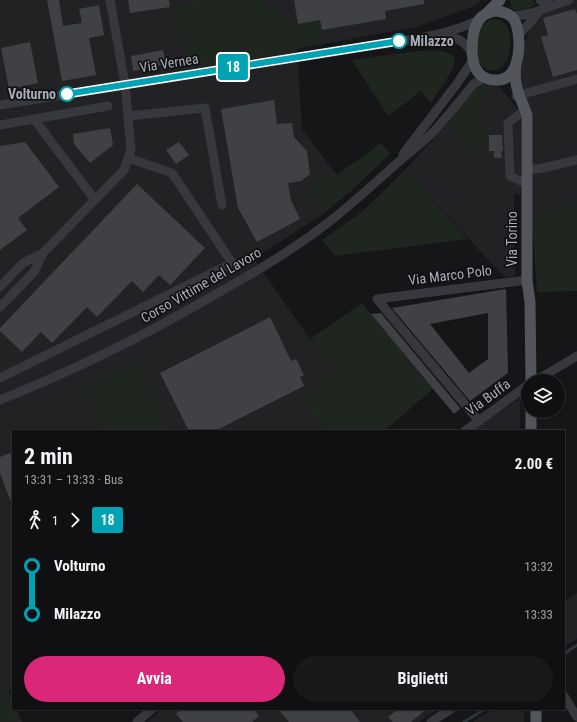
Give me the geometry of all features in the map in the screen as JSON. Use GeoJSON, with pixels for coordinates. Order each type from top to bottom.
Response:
{"type":"FeatureCollection","features":[{"type":"Feature","properties":{"kind":"main road"},"geometry":{"type":"LineString","coordinates":[[500,0],[483,16],[475,29],[472,56],[479,73],[509,88],[518,96]]}},
{"type":"Feature","properties":{"kind":"main road"},"geometry":{"type":"LineString","coordinates":[[491,79],[505,78],[512,72],[519,51],[518,27],[509,15],[507,0]]}},
{"type":"Feature","properties":{"kind":"main road"},"geometry":{"type":"LineString","coordinates":[[483,16],[495,11],[509,15]]}},
{"type":"Feature","properties":{"kind":"main road"},"geometry":{"type":"LineString","coordinates":[[516,63],[515,80],[518,96]]}},
{"type":"Feature","properties":{"kind":"main road","name":"Via Torino"},"geometry":{"type":"LineString","coordinates":[[518,96],[526,114],[527,280],[530,302],[531,374]]}},
{"type":"Feature","properties":{"kind":"main road"},"geometry":{"type":"LineString","coordinates":[[531,418],[532,430]]}},
{"type":"Feature","properties":{"kind":"main road"},"geometry":{"type":"LineString","coordinates":[[536,710],[536,722]]}},
{"type":"Feature","properties":{"kind":"street"},"geometry":{"type":"LineString","coordinates":[[0,287],[23,263],[43,253],[124,170],[131,149],[124,84],[110,0]]}},
{"type":"Feature","properties":{"kind":"street"},"geometry":{"type":"LineString","coordinates":[[540,0],[545,4],[552,5]]}},
{"type":"Feature","properties":{"kind":"street"},"geometry":{"type":"LineString","coordinates":[[509,15],[526,15],[539,12],[552,5],[569,0]]}},
{"type":"Feature","properties":{"kind":"street"},"geometry":{"type":"LineString","coordinates":[[519,35],[539,12]]}},
{"type":"Feature","properties":{"kind":"street"},"geometry":{"type":"LineString","coordinates":[[437,35],[470,25],[483,16]]}},
{"type":"Feature","properties":{"kind":"street"},"geometry":{"type":"LineString","coordinates":[[396,164],[456,85],[472,56],[467,45],[461,40],[437,35]]}},
{"type":"Feature","properties":{"kind":"street","name":"Via Vernea"},"geometry":{"type":"LineString","coordinates":[[0,105],[437,35]]}},
{"type":"Feature","properties":{"kind":"street"},"geometry":{"type":"LineString","coordinates":[[396,164],[415,150],[434,132],[475,83],[491,79]]}},
{"type":"Feature","properties":{"kind":"street"},"geometry":{"type":"LineString","coordinates":[[518,96],[577,79]]}},
{"type":"Feature","properties":{"kind":"street"},"geometry":{"type":"LineString","coordinates":[[0,125],[108,106]]}},
{"type":"Feature","properties":{"kind":"street"},"geometry":{"type":"LineString","coordinates":[[128,116],[205,108],[222,205]]}},
{"type":"Feature","properties":{"kind":"street"},"geometry":{"type":"LineString","coordinates":[[525,110],[508,124],[510,176],[527,184]]}},
{"type":"Feature","properties":{"kind":"street"},"geometry":{"type":"LineString","coordinates":[[34,119],[95,200]]}},
{"type":"Feature","properties":{"kind":"street"},"geometry":{"type":"LineString","coordinates":[[0,378],[232,263],[172,173],[128,158]]}},
{"type":"Feature","properties":{"kind":"street"},"geometry":{"type":"LineString","coordinates":[[527,170],[577,160]]}},
{"type":"Feature","properties":{"kind":"street","name":"Corso Vittime del Lavoro"},"geometry":{"type":"LineString","coordinates":[[0,400],[74,368],[130,341],[235,284],[285,253],[333,219],[377,183],[396,164]]}},
{"type":"Feature","properties":{"kind":"street"},"geometry":{"type":"LineString","coordinates":[[0,307],[34,272],[43,253]]}},
{"type":"Feature","properties":{"kind":"street","name":"Via Marco Polo"},"geometry":{"type":"LineString","coordinates":[[479,421],[377,299],[527,280]]}},
{"type":"Feature","properties":{"kind":"street"},"geometry":{"type":"LineString","coordinates":[[547,374],[577,356]]}},
{"type":"Feature","properties":{"kind":"street","name":"Via Buffa"},"geometry":{"type":"LineString","coordinates":[[466,430],[521,390]]}},
{"type":"Feature","properties":{"kind":"street"},"geometry":{"type":"LineString","coordinates":[[565,698],[577,717]]}},
{"type":"Feature","properties":{"kind":"street"},"geometry":{"type":"LineString","coordinates":[[138,722],[151,710]]}},
{"type":"Feature","properties":{"kind":"street"},"geometry":{"type":"LineString","coordinates":[[431,722],[449,710]]}},
{"type":"Feature","properties":{"kind":"shaded area"},"geometry":{"type":"Polygon","coordinates":[[[0,0],[481,0],[475,6],[416,27],[297,49],[302,129],[333,170],[308,191],[323,214],[254,259],[333,372],[300,399],[327,430],[169,430],[139,362],[84,388],[102,430],[12,430],[12,689],[8,691],[0,668],[0,0]]]}},
{"type":"Feature","properties":{"kind":"shaded area"},"geometry":{"type":"Polygon","coordinates":[[[204,0],[260,0],[291,21],[298,24],[320,20],[324,44],[187,66],[176,5],[204,0]]]}},
{"type":"Feature","properties":{"kind":"shaded area"},"geometry":{"type":"Polygon","coordinates":[[[510,0],[532,0],[536,4],[530,8],[517,11],[511,8],[510,0]]]}},
{"type":"Feature","properties":{"kind":"shaded area"},"geometry":{"type":"Polygon","coordinates":[[[557,0],[577,0],[577,203],[532,215],[518,82],[524,46],[530,27],[539,15],[557,0]]]}},
{"type":"Feature","properties":{"kind":"shaded area"},"geometry":{"type":"Polygon","coordinates":[[[495,19],[506,25],[509,30],[510,45],[507,60],[503,66],[497,70],[490,70],[482,66],[478,59],[477,35],[481,26],[488,21],[495,19]]]}},
{"type":"Feature","properties":{"kind":"shaded area"},"geometry":{"type":"Polygon","coordinates":[[[419,51],[443,51],[448,53],[452,55],[455,60],[454,66],[431,103],[421,91],[388,116],[352,60],[419,51]]]}},
{"type":"Feature","properties":{"kind":"shaded area"},"geometry":{"type":"Polygon","coordinates":[[[486,84],[501,88],[516,107],[521,124],[521,194],[514,194],[515,276],[504,277],[405,170],[448,123],[476,153],[479,145],[486,143],[486,84]]]}},
{"type":"Feature","properties":{"kind":"shaded area"},"geometry":{"type":"Polygon","coordinates":[[[486,84],[486,143],[479,145],[476,154],[448,123],[469,93],[476,87],[486,84]]]}},
{"type":"Feature","properties":{"kind":"shaded area"},"geometry":{"type":"Polygon","coordinates":[[[381,143],[390,154],[352,190],[323,214],[308,191],[333,170],[337,175],[381,143]]]}},
{"type":"Feature","properties":{"kind":"shaded area"},"geometry":{"type":"Polygon","coordinates":[[[405,170],[468,239],[335,256],[322,240],[362,212],[405,170]]]}},
{"type":"Feature","properties":{"kind":"shaded area"},"geometry":{"type":"Polygon","coordinates":[[[577,203],[577,291],[537,292],[532,215],[577,203]]]}},
{"type":"Feature","properties":{"kind":"shaded area"},"geometry":{"type":"Polygon","coordinates":[[[362,303],[433,389],[385,430],[327,430],[300,399],[333,372],[310,339],[362,303]]]}},
{"type":"Feature","properties":{"kind":"shaded area"},"geometry":{"type":"Polygon","coordinates":[[[139,362],[169,430],[102,430],[84,388],[139,362]]]}},
{"type":"Feature","properties":{"kind":"shaded area"},"geometry":{"type":"Polygon","coordinates":[[[520,398],[520,430],[471,430],[520,398]]]}},
{"type":"Feature","properties":{"kind":"shaded area"},"geometry":{"type":"Polygon","coordinates":[[[577,593],[577,639],[565,646],[565,601],[577,593]]]}},
{"type":"Feature","properties":{"kind":"shaded area"},"geometry":{"type":"Polygon","coordinates":[[[0,668],[12,699],[12,710],[16,710],[22,722],[0,722],[0,668]]]}},
{"type":"Feature","properties":{"kind":"shaded area"},"geometry":{"type":"Polygon","coordinates":[[[161,710],[437,710],[419,722],[147,722],[161,710]]]}},
{"type":"Feature","properties":{"kind":"shaded area"},"geometry":{"type":"Polygon","coordinates":[[[491,710],[524,710],[524,722],[472,722],[491,710]]]}},
{"type":"Feature","properties":{"kind":"building"},"geometry":{"type":"Polygon","coordinates":[[[47,0],[59,0],[63,26],[82,23],[79,9],[99,5],[104,35],[89,38],[96,75],[62,81],[47,0]]]}},
{"type":"Feature","properties":{"kind":"building"},"geometry":{"type":"Polygon","coordinates":[[[128,0],[169,0],[170,7],[130,13],[128,0]]]}},
{"type":"Feature","properties":{"kind":"building"},"geometry":{"type":"Polygon","coordinates":[[[294,0],[424,0],[424,4],[385,11],[386,19],[322,30],[320,20],[298,24],[294,0]]]}},
{"type":"Feature","properties":{"kind":"building"},"geometry":{"type":"Polygon","coordinates":[[[575,9],[577,14],[577,70],[553,77],[541,37],[548,35],[543,18],[575,9]]]}},
{"type":"Feature","properties":{"kind":"building"},"geometry":{"type":"Polygon","coordinates":[[[30,42],[38,83],[9,89],[1,48],[30,42]]]}},
{"type":"Feature","properties":{"kind":"building"},"geometry":{"type":"Polygon","coordinates":[[[163,50],[166,64],[133,71],[131,56],[163,50]]]}},
{"type":"Feature","properties":{"kind":"building"},"geometry":{"type":"Polygon","coordinates":[[[274,100],[277,124],[292,123],[294,137],[307,151],[310,174],[301,181],[288,183],[291,200],[300,219],[257,242],[238,208],[221,109],[274,100]]]}},
{"type":"Feature","properties":{"kind":"building"},"geometry":{"type":"Polygon","coordinates":[[[110,128],[113,145],[90,163],[74,144],[73,134],[110,128]]]}},
{"type":"Feature","properties":{"kind":"building"},"geometry":{"type":"Polygon","coordinates":[[[489,135],[502,135],[502,158],[494,158],[494,151],[489,151],[489,135]]]}},
{"type":"Feature","properties":{"kind":"building"},"geometry":{"type":"Polygon","coordinates":[[[25,142],[59,187],[18,218],[27,230],[0,250],[0,146],[25,142]]]}},
{"type":"Feature","properties":{"kind":"building"},"geometry":{"type":"Polygon","coordinates":[[[179,142],[189,155],[176,164],[166,150],[179,142]]]}},
{"type":"Feature","properties":{"kind":"building"},"geometry":{"type":"Polygon","coordinates":[[[137,184],[205,248],[170,285],[159,275],[143,292],[132,281],[97,317],[87,307],[52,343],[41,332],[22,352],[0,331],[0,328],[137,184]]]}},
{"type":"Feature","properties":{"kind":"building"},"geometry":{"type":"Polygon","coordinates":[[[506,289],[508,373],[470,401],[392,308],[506,289]],[[488,313],[430,324],[469,373],[488,359],[488,313]]]}},
{"type":"Feature","properties":{"kind":"building"},"geometry":{"type":"Polygon","coordinates":[[[381,313],[460,408],[454,414],[371,314],[381,313]]]}},
{"type":"Feature","properties":{"kind":"building"},"geometry":{"type":"Polygon","coordinates":[[[270,317],[291,361],[296,359],[304,375],[300,377],[304,386],[217,430],[188,430],[160,373],[270,317]]]}},
{"type":"Feature","properties":{"kind":"building"},"geometry":{"type":"Polygon","coordinates":[[[12,452],[12,505],[0,473],[0,457],[12,452]]]}},
{"type":"Feature","properties":{"kind":"building"},"geometry":{"type":"Polygon","coordinates":[[[180,710],[255,710],[259,716],[252,722],[183,722],[176,714],[180,710]]]}},
{"type":"Feature","properties":{"kind":"building"},"geometry":{"type":"Polygon","coordinates":[[[279,710],[351,710],[360,722],[289,722],[279,710]]]}},
{"type":"Feature","properties":{"kind":"building"},"geometry":{"type":"Polygon","coordinates":[[[397,710],[426,710],[411,722],[393,722],[388,717],[397,710]]]}},
{"type":"Feature","properties":{"kind":"waterway"},"geometry":{"type":"LineString","coordinates":[[565,653],[577,645]]}},
{"type":"Feature","properties":{"kind":"waterway"},"geometry":{"type":"LineString","coordinates":[[464,722],[483,710]]}},
{"type":"Feature","properties":{"kind":"bus line","name":"18"},"geometry":{"type":"LineString","coordinates":[[67,94],[399,41]]}},
{"type":"Feature","properties":{"kind":"place","name":"Milazzo"},"geometry":{"type":"Point","coordinates":[399,41]}},
{"type":"Feature","properties":{"kind":"place","name":"Volturno"},"geometry":{"type":"Point","coordinates":[67,94]}}]}
